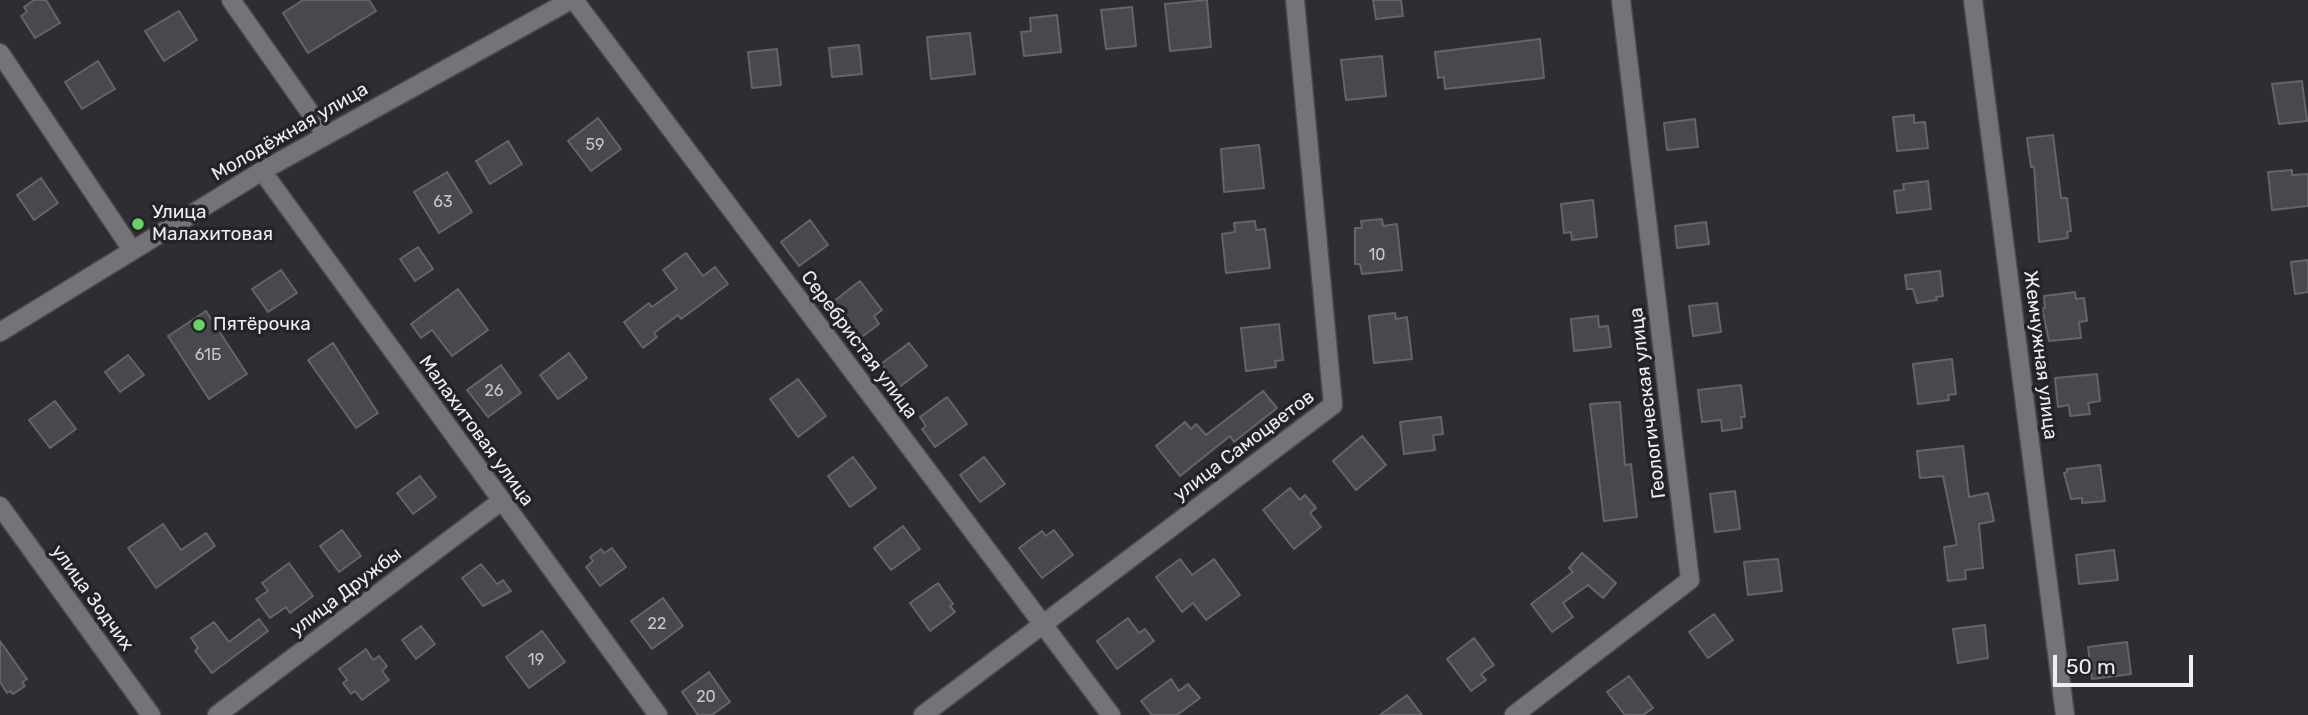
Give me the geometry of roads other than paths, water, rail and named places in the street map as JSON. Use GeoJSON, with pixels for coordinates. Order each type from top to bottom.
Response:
{"type":"FeatureCollection","features":[{"type":"Feature","properties":{"kind":"street"},"geometry":{"type":"LineString","coordinates":[[231,0],[326,135]]}},
{"type":"Feature","properties":{"kind":"street","name":"Молодёжная улица"},"geometry":{"type":"LineString","coordinates":[[0,332],[262,171],[572,0]]}},
{"type":"Feature","properties":{"kind":"street","name":"Серебристая улица"},"geometry":{"type":"LineString","coordinates":[[572,0],[1111,715]]}},
{"type":"Feature","properties":{"kind":"street","name":"улица Самоцветов"},"geometry":{"type":"LineString","coordinates":[[923,715],[1334,405],[1295,0]]}},
{"type":"Feature","properties":{"kind":"street","name":"Геологическая улица"},"geometry":{"type":"LineString","coordinates":[[1514,715],[1690,580],[1621,0]]}},
{"type":"Feature","properties":{"kind":"street","name":"Жемчужная улица"},"geometry":{"type":"LineString","coordinates":[[1973,0],[2065,715]]}},
{"type":"Feature","properties":{"kind":"street"},"geometry":{"type":"LineString","coordinates":[[0,53],[132,250]]}},
{"type":"Feature","properties":{"kind":"street","name":"Малахитовая улица"},"geometry":{"type":"LineString","coordinates":[[262,171],[500,502],[658,715]]}},
{"type":"Feature","properties":{"kind":"street","name":"улица Дружбы"},"geometry":{"type":"LineString","coordinates":[[217,715],[500,502]]}},
{"type":"Feature","properties":{"kind":"street","name":"улица Зодчих"},"geometry":{"type":"LineString","coordinates":[[0,506],[151,715]]}},
{"type":"Feature","properties":{"kind":"place","name":"Улица Малахитовая"},"geometry":{"type":"Point","coordinates":[138,224]}},
{"type":"Feature","properties":{"kind":"place","name":"Пятёрочка"},"geometry":{"type":"Point","coordinates":[199,325]}}]}
